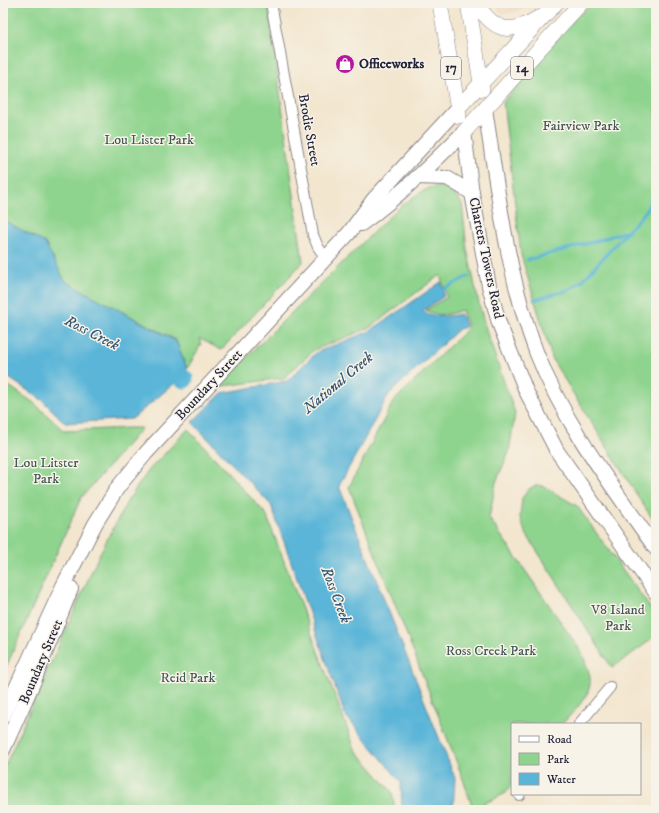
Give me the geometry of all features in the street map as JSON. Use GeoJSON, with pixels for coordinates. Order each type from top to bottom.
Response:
{"type":"FeatureCollection","features":[{"type":"Feature","properties":{"kind":"main road","name":"Charters Towers Road"},"geometry":{"type":"LineString","coordinates":[[440,3],[457,109],[464,132],[472,193],[489,286],[499,322],[526,391],[557,451],[656,593]]}},
{"type":"Feature","properties":{"kind":"main road","name":"Charters Towers Road"},"geometry":{"type":"LineString","coordinates":[[468,3],[510,261],[537,354],[558,398],[580,438],[656,549]]}},
{"type":"Feature","properties":{"kind":"main road"},"geometry":{"type":"LineString","coordinates":[[476,3],[490,22],[503,28],[513,28],[524,25],[545,14]]}},
{"type":"Feature","properties":{"kind":"main road","name":"14"},"geometry":{"type":"LineString","coordinates":[[457,109],[556,3]]}},
{"type":"Feature","properties":{"kind":"main road","name":"14"},"geometry":{"type":"LineString","coordinates":[[464,132],[581,3]]}},
{"type":"Feature","properties":{"kind":"main road","name":"Boundary Street"},"geometry":{"type":"LineString","coordinates":[[3,716],[63,586],[106,504],[118,487],[142,458],[349,233],[373,200],[457,109]]}},
{"type":"Feature","properties":{"kind":"main road","name":"Boundary Street"},"geometry":{"type":"LineString","coordinates":[[349,233],[384,207],[464,132]]}},
{"type":"Feature","properties":{"kind":"main road"},"geometry":{"type":"LineString","coordinates":[[417,177],[447,178],[472,193]]}},
{"type":"Feature","properties":{"kind":"main road","name":"Boundary Street"},"geometry":{"type":"LineString","coordinates":[[3,750],[34,681],[71,590],[83,548]]}},
{"type":"Feature","properties":{"kind":"street","name":"Brodie Street"},"geometry":{"type":"LineString","coordinates":[[272,3],[313,236],[326,258]]}},
{"type":"Feature","properties":{"kind":"street"},"geometry":{"type":"LineString","coordinates":[[580,723],[610,687]]}},
{"type":"Feature","properties":{"kind":"shaded area"},"geometry":{"type":"Polygon","coordinates":[[[493,3],[538,3],[533,8],[502,14],[493,3]]]}},
{"type":"Feature","properties":{"kind":"green space","name":"Lou Lister Park"},"geometry":{"type":"Polygon","coordinates":[[[3,3],[268,3],[303,262],[221,350],[199,338],[201,344],[187,369],[176,340],[64,281],[45,243],[3,220],[3,3]]]}},
{"type":"Feature","properties":{"kind":"green space","name":"Fairview Park"},"geometry":{"type":"Polygon","coordinates":[[[593,3],[656,3],[656,524],[553,361],[521,255],[503,102],[572,21],[593,3]]]}},
{"type":"Feature","properties":{"kind":"green space","name":"Ross Creek Park"},"geometry":{"type":"Polygon","coordinates":[[[437,186],[448,189],[453,192],[462,204],[467,249],[479,304],[487,333],[515,413],[509,452],[496,482],[489,518],[582,653],[590,679],[589,688],[584,699],[563,723],[511,723],[511,786],[506,793],[473,809],[462,776],[349,487],[393,402],[468,328],[462,310],[453,313],[435,314],[426,310],[447,297],[440,275],[369,328],[314,350],[284,378],[216,387],[395,211],[410,199],[437,186]]]}},
{"type":"Feature","properties":{"kind":"green space","name":"Lou Litster Park"},"geometry":{"type":"Polygon","coordinates":[[[3,382],[34,403],[64,431],[142,428],[81,498],[3,674],[3,382]]]}},
{"type":"Feature","properties":{"kind":"green space","name":"Reid Park"},"geometry":{"type":"Polygon","coordinates":[[[188,429],[266,514],[355,749],[392,792],[395,810],[3,810],[3,770],[99,555],[128,500],[149,470],[188,429]]]}},
{"type":"Feature","properties":{"kind":"green space","name":"V8 Island Park"},"geometry":{"type":"Polygon","coordinates":[[[538,485],[543,486],[577,506],[656,616],[656,634],[648,642],[612,668],[525,532],[520,517],[522,498],[530,488],[538,485]]]}},
{"type":"Feature","properties":{"kind":"water"},"geometry":{"type":"Polygon","coordinates":[[[3,220],[45,243],[65,281],[176,341],[187,369],[176,382],[132,419],[65,423],[42,400],[3,374],[3,220]]]}},
{"type":"Feature","properties":{"kind":"water"},"geometry":{"type":"Polygon","coordinates":[[[441,282],[444,296],[422,311],[432,315],[441,316],[461,314],[466,327],[459,329],[389,394],[339,486],[455,778],[453,810],[402,810],[401,782],[345,715],[271,505],[192,422],[222,393],[287,381],[317,352],[370,331],[441,282]]]}},
{"type":"Feature","properties":{"kind":"waterway"},"geometry":{"type":"LineString","coordinates":[[647,209],[656,186]]}},
{"type":"Feature","properties":{"kind":"waterway","name":"National Creek"},"geometry":{"type":"LineString","coordinates":[[534,300],[568,290],[582,281],[656,200]]}},
{"type":"Feature","properties":{"kind":"waterway"},"geometry":{"type":"LineString","coordinates":[[527,260],[627,231]]}},
{"type":"Feature","properties":{"kind":"waterway"},"geometry":{"type":"LineString","coordinates":[[440,291],[469,276]]}},
{"type":"Feature","properties":{"kind":"waterway","name":"Ross Creek"},"geometry":{"type":"LineString","coordinates":[[157,364],[184,379]]}},
{"type":"Feature","properties":{"kind":"place","name":"Officeworks"},"geometry":{"type":"Point","coordinates":[345,64]}}]}
